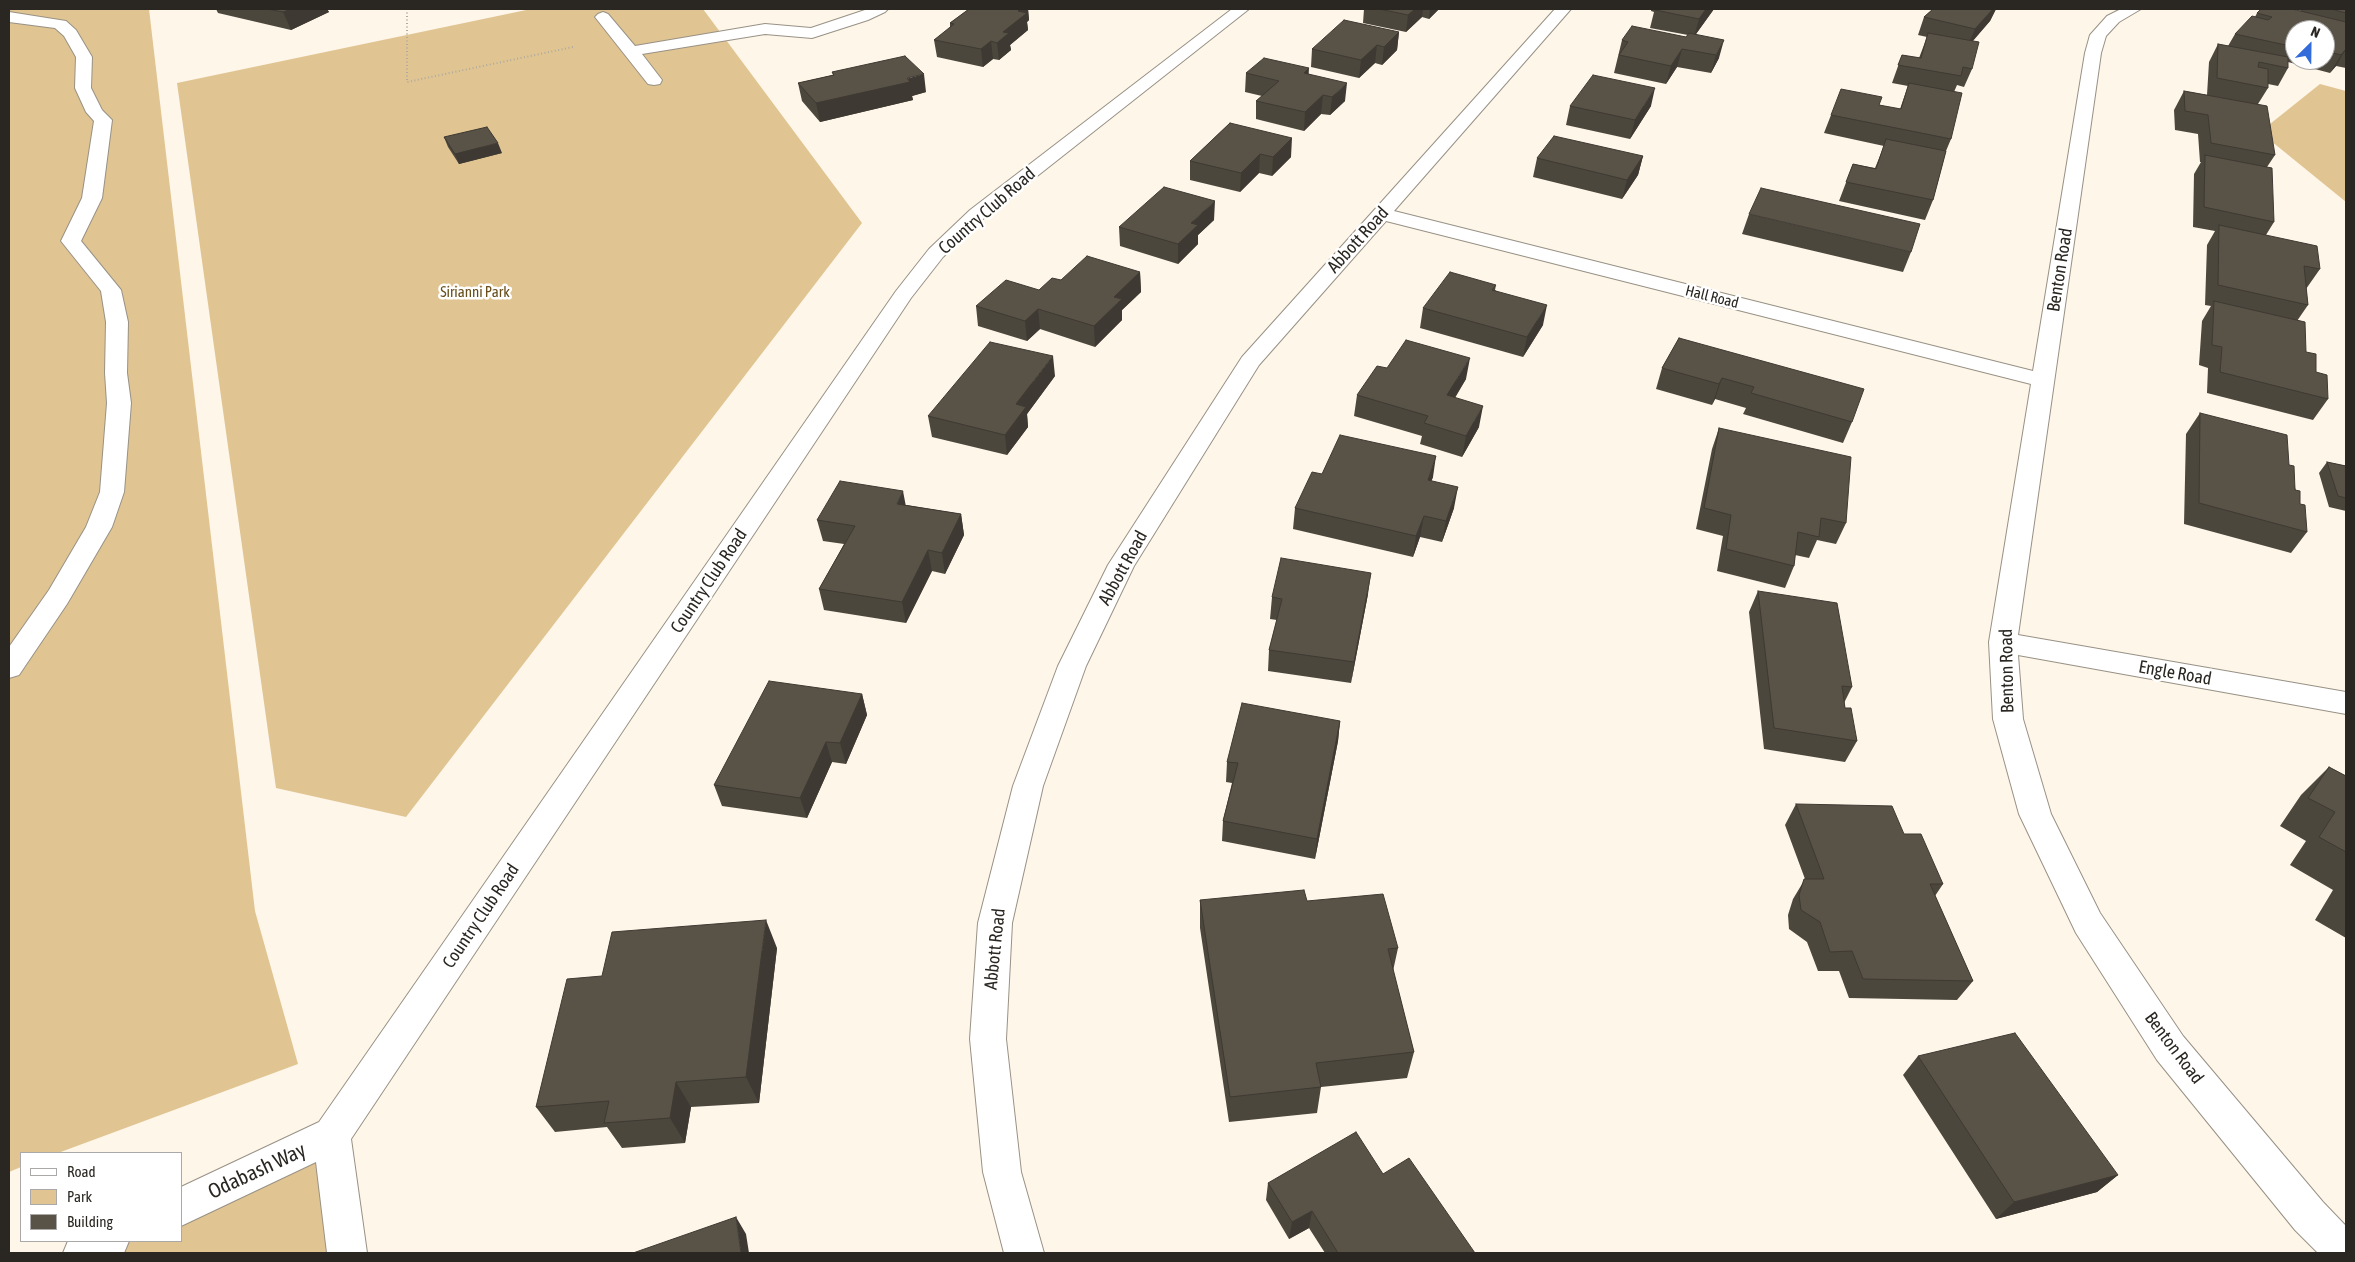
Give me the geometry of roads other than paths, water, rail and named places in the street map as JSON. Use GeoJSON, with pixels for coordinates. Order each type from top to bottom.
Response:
{"type":"FeatureCollection","features":[{"type":"Feature","properties":{"kind":"street"},"geometry":{"type":"LineString","coordinates":[[630,51],[765,29],[812,33],[863,17],[880,9]]}},
{"type":"Feature","properties":{"kind":"street","name":"Country Club Road"},"geometry":{"type":"LineString","coordinates":[[332,1135],[904,295],[936,253],[977,214],[1240,9]]}},
{"type":"Feature","properties":{"kind":"street","name":"Abbott Road"},"geometry":{"type":"LineString","coordinates":[[1024,1253],[1002,1172],[988,1039],[995,923],[1028,786],[1072,666],[1121,565],[1250,362],[1563,9]]}},
{"type":"Feature","properties":{"kind":"street","name":"Benton Road"},"geometry":{"type":"LineString","coordinates":[[2133,9],[2113,19],[2098,35],[2093,53],[2003,642],[2008,719],[2035,814],[2088,923],[2170,1048],[2309,1216],[2345,1253]]}},
{"type":"Feature","properties":{"kind":"street"},"geometry":{"type":"LineString","coordinates":[[9,17],[60,24],[70,33],[84,57],[83,88],[95,112],[103,120],[92,198],[72,242],[111,290],[117,322],[116,373],[119,403],[112,492],[99,527],[58,597],[9,668]]}},
{"type":"Feature","properties":{"kind":"street"},"geometry":{"type":"LineString","coordinates":[[603,17],[654,80]]}},
{"type":"Feature","properties":{"kind":"street","name":"Hall Road"},"geometry":{"type":"LineString","coordinates":[[1382,214],[2043,380]]}},
{"type":"Feature","properties":{"kind":"street","name":"Engle Road"},"geometry":{"type":"LineString","coordinates":[[2003,642],[2346,703]]}},
{"type":"Feature","properties":{"kind":"street"},"geometry":{"type":"LineString","coordinates":[[332,1135],[347,1253]]}},
{"type":"Feature","properties":{"kind":"street","name":"Odabash Way"},"geometry":{"type":"LineString","coordinates":[[182,1206],[332,1135]]}},
{"type":"Feature","properties":{"kind":"street"},"geometry":{"type":"LineString","coordinates":[[83,1253],[107,1242]]}},
{"type":"Feature","properties":{"kind":"park label","name":"Sirianni Park"},"geometry":{"type":"Point","coordinates":[475,292]}}]}
